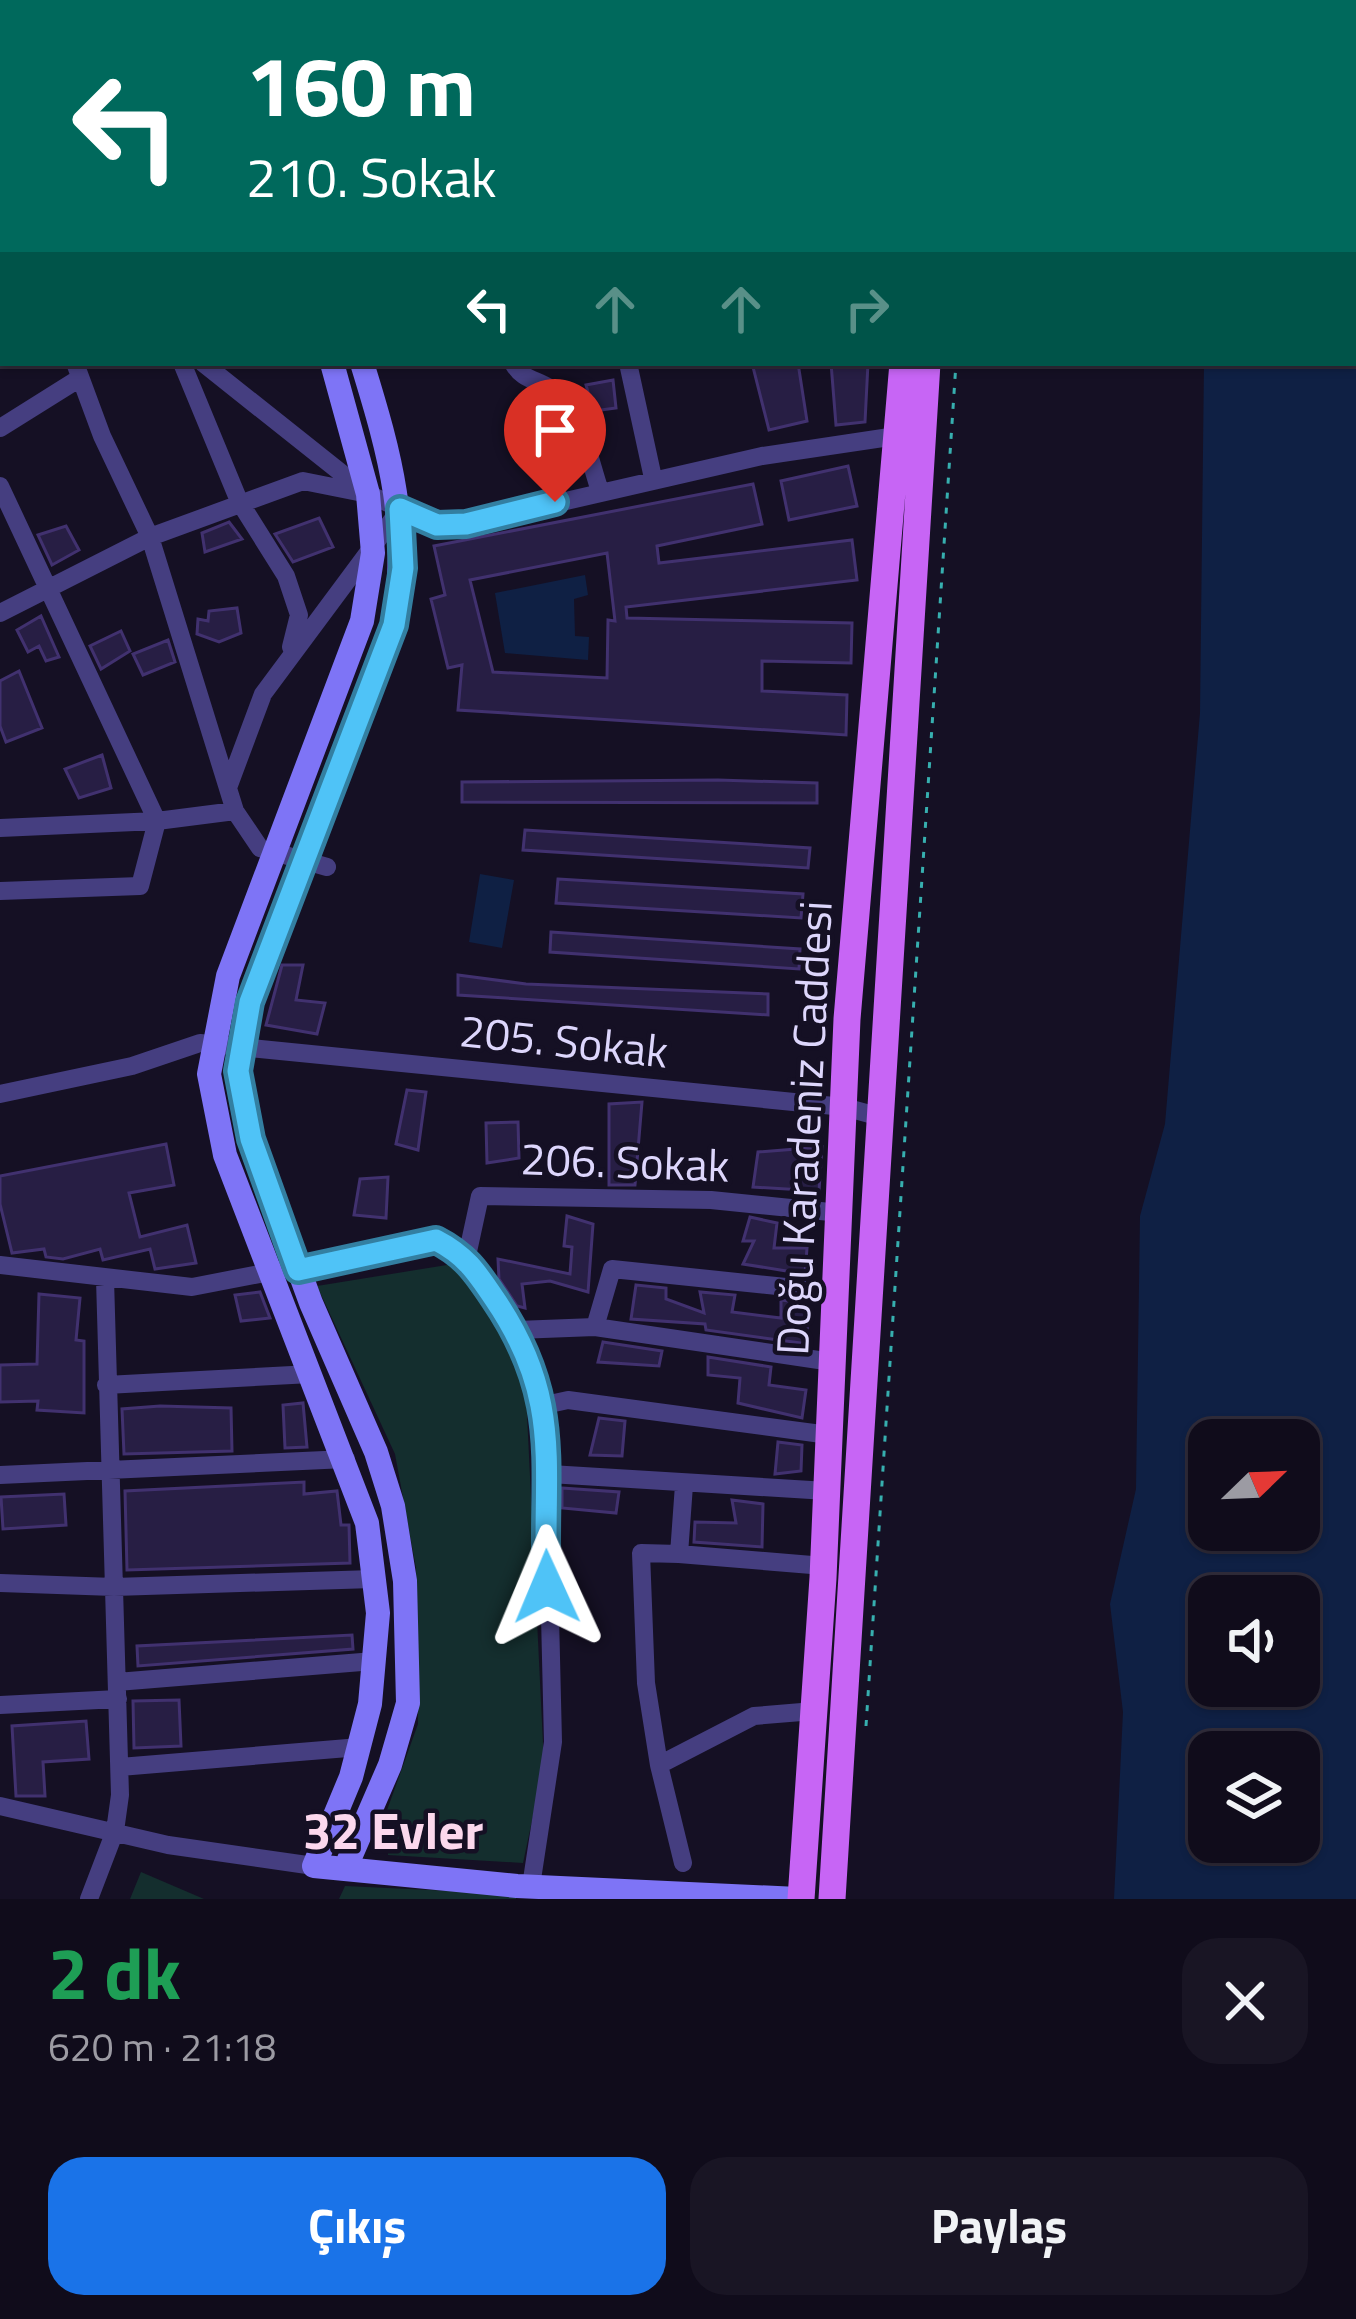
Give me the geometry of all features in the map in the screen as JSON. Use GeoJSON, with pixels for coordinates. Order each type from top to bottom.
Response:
{"type":"FeatureCollection","features":[{"type":"Feature","properties":{"kind":"main road"},"geometry":{"type":"LineString","coordinates":[[333,366],[368,494],[373,553],[362,621],[228,976],[208,1074],[225,1155],[376,1452],[394,1506],[405,1581],[408,1703],[390,1765],[345,1869]]}},
{"type":"Feature","properties":{"kind":"main road"},"geometry":{"type":"LineString","coordinates":[[363,366],[391,454],[400,509],[403,568],[394,625],[315,863],[250,1002],[238,1071],[311,1374],[367,1523],[378,1613],[360,1747],[314,1866],[531,1886],[799,1899]]}},
{"type":"Feature","properties":{"kind":"main road","name":"Doğu Karadeniz Caddesi"},"geometry":{"type":"LineString","coordinates":[[832,1899],[910,435],[903,366]]}},
{"type":"Feature","properties":{"kind":"main road","name":"Doğu Karadeniz Caddesi"},"geometry":{"type":"LineString","coordinates":[[799,1899],[824,1566],[844,1107],[871,700],[910,435],[926,366]]}},
{"type":"Feature","properties":{"kind":"street"},"geometry":{"type":"LineString","coordinates":[[183,366],[239,501],[286,576],[299,615],[288,658]]}},
{"type":"Feature","properties":{"kind":"street"},"geometry":{"type":"LineString","coordinates":[[207,366],[368,494],[437,525],[466,524],[653,478],[910,435]]}},
{"type":"Feature","properties":{"kind":"street"},"geometry":{"type":"LineString","coordinates":[[515,366],[519,374],[551,389],[576,417],[599,490]]}},
{"type":"Feature","properties":{"kind":"street"},"geometry":{"type":"LineString","coordinates":[[629,366],[653,478]]}},
{"type":"Feature","properties":{"kind":"street"},"geometry":{"type":"LineString","coordinates":[[0,428],[78,371],[150,537],[236,811],[260,848],[315,863]]}},
{"type":"Feature","properties":{"kind":"street"},"geometry":{"type":"LineString","coordinates":[[0,614],[52,592],[150,537],[239,501],[303,481],[368,494]]}},
{"type":"Feature","properties":{"kind":"street"},"geometry":{"type":"LineString","coordinates":[[0,486],[157,820],[140,886],[0,891]]}},
{"type":"Feature","properties":{"kind":"street"},"geometry":{"type":"LineString","coordinates":[[229,784],[263,694],[325,605],[373,553],[400,509]]}},
{"type":"Feature","properties":{"kind":"street"},"geometry":{"type":"LineString","coordinates":[[0,828],[236,811]]}},
{"type":"Feature","properties":{"kind":"street","name":"205. Sokak"},"geometry":{"type":"LineString","coordinates":[[0,1094],[213,1043],[844,1107],[877,1116]]}},
{"type":"Feature","properties":{"kind":"street","name":"206. Sokak"},"geometry":{"type":"LineString","coordinates":[[467,1256],[480,1196],[711,1199],[840,1213]]}},
{"type":"Feature","properties":{"kind":"street"},"geometry":{"type":"LineString","coordinates":[[0,1265],[192,1287],[436,1240],[467,1256],[517,1330],[545,1405],[553,1742],[531,1886]]}},
{"type":"Feature","properties":{"kind":"street"},"geometry":{"type":"LineString","coordinates":[[595,1327],[612,1269],[836,1292]]}},
{"type":"Feature","properties":{"kind":"street"},"geometry":{"type":"LineString","coordinates":[[89,1899],[116,1831],[120,1767],[107,1468],[105,1279]]}},
{"type":"Feature","properties":{"kind":"street"},"geometry":{"type":"LineString","coordinates":[[517,1330],[595,1327],[832,1362]]}},
{"type":"Feature","properties":{"kind":"street"},"geometry":{"type":"LineString","coordinates":[[106,1385],[311,1374]]}},
{"type":"Feature","properties":{"kind":"street"},"geometry":{"type":"LineString","coordinates":[[545,1405],[568,1400],[829,1435]]}},
{"type":"Feature","properties":{"kind":"street"},"geometry":{"type":"LineString","coordinates":[[0,1475],[346,1459]]}},
{"type":"Feature","properties":{"kind":"street"},"geometry":{"type":"LineString","coordinates":[[550,1474],[827,1491]]}},
{"type":"Feature","properties":{"kind":"street"},"geometry":{"type":"LineString","coordinates":[[679,1553],[683,1484]]}},
{"type":"Feature","properties":{"kind":"street"},"geometry":{"type":"LineString","coordinates":[[683,1863],[659,1766],[646,1683],[641,1553],[824,1566]]}},
{"type":"Feature","properties":{"kind":"street"},"geometry":{"type":"LineString","coordinates":[[0,1582],[114,1587],[374,1580]]}},
{"type":"Feature","properties":{"kind":"street"},"geometry":{"type":"LineString","coordinates":[[0,1705],[374,1661]]}},
{"type":"Feature","properties":{"kind":"street"},"geometry":{"type":"LineString","coordinates":[[659,1766],[754,1715],[814,1712]]}},
{"type":"Feature","properties":{"kind":"street"},"geometry":{"type":"LineString","coordinates":[[120,1767],[360,1747]]}},
{"type":"Feature","properties":{"kind":"street"},"geometry":{"type":"LineString","coordinates":[[0,1806],[168,1845],[314,1866]]}},
{"type":"Feature","properties":{"kind":"path"},"geometry":{"type":"LineString","coordinates":[[866,1733],[956,366]]}},
{"type":"Feature","properties":{"kind":"green space"},"geometry":{"type":"Polygon","coordinates":[[[453,1264],[489,1307],[526,1394],[544,1764],[523,1863],[388,1855],[386,1813],[418,1724],[416,1568],[395,1454],[317,1286],[453,1264]]]}},
{"type":"Feature","properties":{"kind":"green space"},"geometry":{"type":"Polygon","coordinates":[[[141,1872],[204,1899],[130,1899],[141,1872]]]}},
{"type":"Feature","properties":{"kind":"green space"},"geometry":{"type":"Polygon","coordinates":[[[345,1886],[517,1894],[516,1899],[339,1899],[345,1886]]]}},
{"type":"Feature","properties":{"kind":"water"},"geometry":{"type":"Polygon","coordinates":[[[1204,366],[1356,366],[1356,1899],[1114,1899],[1123,1712],[1110,1604],[1136,1489],[1140,1216],[1165,1124],[1200,713],[1204,366]]]}},
{"type":"Feature","properties":{"kind":"water"},"geometry":{"type":"Polygon","coordinates":[[[585,575],[588,595],[574,599],[575,636],[589,637],[588,660],[505,653],[495,593],[585,575]]]}},
{"type":"Feature","properties":{"kind":"water"},"geometry":{"type":"Polygon","coordinates":[[[480,874],[514,880],[502,948],[469,942],[480,874]]]}},
{"type":"Feature","properties":{"kind":"building"},"geometry":{"type":"Polygon","coordinates":[[[753,366],[798,366],[807,421],[769,430],[753,366]]]}},
{"type":"Feature","properties":{"kind":"building"},"geometry":{"type":"Polygon","coordinates":[[[831,366],[868,366],[865,422],[836,425],[831,366]]]}},
{"type":"Feature","properties":{"kind":"building"},"geometry":{"type":"Polygon","coordinates":[[[613,380],[616,408],[593,411],[586,385],[613,380]]]}},
{"type":"Feature","properties":{"kind":"building"},"geometry":{"type":"Polygon","coordinates":[[[848,466],[857,506],[789,520],[781,481],[848,466]]]}},
{"type":"Feature","properties":{"kind":"building"},"geometry":{"type":"Polygon","coordinates":[[[753,484],[762,524],[657,546],[659,563],[852,540],[857,580],[626,607],[627,618],[852,623],[851,663],[762,661],[762,691],[847,695],[846,735],[458,710],[462,665],[448,668],[431,599],[445,595],[434,546],[753,484]],[[607,553],[470,580],[493,672],[607,678],[608,620],[615,621],[607,553]]]}},
{"type":"Feature","properties":{"kind":"building"},"geometry":{"type":"Polygon","coordinates":[[[319,518],[333,547],[293,562],[275,534],[319,518]]]}},
{"type":"Feature","properties":{"kind":"building"},"geometry":{"type":"Polygon","coordinates":[[[229,522],[242,539],[205,552],[202,533],[229,522]]]}},
{"type":"Feature","properties":{"kind":"building"},"geometry":{"type":"Polygon","coordinates":[[[66,526],[79,550],[52,565],[38,535],[66,526]]]}},
{"type":"Feature","properties":{"kind":"building"},"geometry":{"type":"Polygon","coordinates":[[[237,608],[241,633],[219,642],[197,634],[198,619],[208,621],[209,611],[237,608]]]}},
{"type":"Feature","properties":{"kind":"building"},"geometry":{"type":"Polygon","coordinates":[[[41,616],[59,657],[46,661],[39,646],[28,652],[17,630],[41,616]]]}},
{"type":"Feature","properties":{"kind":"building"},"geometry":{"type":"Polygon","coordinates":[[[121,631],[130,651],[101,669],[90,646],[121,631]]]}},
{"type":"Feature","properties":{"kind":"building"},"geometry":{"type":"Polygon","coordinates":[[[168,640],[175,662],[143,675],[133,654],[168,640]]]}},
{"type":"Feature","properties":{"kind":"building"},"geometry":{"type":"Polygon","coordinates":[[[19,671],[42,728],[6,742],[0,726],[0,681],[19,671]]]}},
{"type":"Feature","properties":{"kind":"building"},"geometry":{"type":"Polygon","coordinates":[[[102,755],[111,788],[79,798],[65,769],[102,755]]]}},
{"type":"Feature","properties":{"kind":"building"},"geometry":{"type":"Polygon","coordinates":[[[462,782],[817,783],[817,803],[462,802],[462,782]]]}},
{"type":"Feature","properties":{"kind":"building"},"geometry":{"type":"Polygon","coordinates":[[[525,830],[810,848],[808,868],[523,850],[525,830]]]}},
{"type":"Feature","properties":{"kind":"building"},"geometry":{"type":"Polygon","coordinates":[[[558,879],[803,894],[801,918],[556,903],[558,879]]]}},
{"type":"Feature","properties":{"kind":"building"},"geometry":{"type":"Polygon","coordinates":[[[551,932],[800,949],[799,969],[550,952],[551,932]]]}},
{"type":"Feature","properties":{"kind":"building"},"geometry":{"type":"Polygon","coordinates":[[[282,965],[303,965],[296,1000],[325,1003],[317,1034],[266,1025],[282,965]]]}},
{"type":"Feature","properties":{"kind":"building"},"geometry":{"type":"Polygon","coordinates":[[[458,975],[526,984],[768,994],[768,1015],[458,995],[458,975]]]}},
{"type":"Feature","properties":{"kind":"building"},"geometry":{"type":"Polygon","coordinates":[[[407,1090],[426,1092],[418,1150],[396,1144],[407,1090]]]}},
{"type":"Feature","properties":{"kind":"building"},"geometry":{"type":"Polygon","coordinates":[[[642,1102],[635,1185],[609,1185],[609,1104],[642,1102]]]}},
{"type":"Feature","properties":{"kind":"building"},"geometry":{"type":"Polygon","coordinates":[[[518,1122],[519,1158],[487,1163],[486,1123],[518,1122]]]}},
{"type":"Feature","properties":{"kind":"building"},"geometry":{"type":"Polygon","coordinates":[[[166,1144],[174,1185],[129,1193],[140,1237],[187,1225],[196,1263],[155,1269],[150,1249],[103,1260],[100,1249],[63,1259],[46,1257],[44,1249],[12,1253],[0,1204],[0,1176],[166,1144]]]}},
{"type":"Feature","properties":{"kind":"building"},"geometry":{"type":"Polygon","coordinates":[[[822,1147],[819,1191],[753,1187],[758,1152],[822,1147]]]}},
{"type":"Feature","properties":{"kind":"building"},"geometry":{"type":"Polygon","coordinates":[[[388,1177],[386,1218],[354,1215],[360,1179],[388,1177]]]}},
{"type":"Feature","properties":{"kind":"building"},"geometry":{"type":"Polygon","coordinates":[[[567,1216],[593,1224],[588,1292],[550,1281],[522,1284],[525,1308],[517,1306],[499,1279],[498,1259],[570,1274],[572,1247],[564,1246],[567,1216]]]}},
{"type":"Feature","properties":{"kind":"building"},"geometry":{"type":"Polygon","coordinates":[[[750,1217],[777,1223],[774,1248],[807,1248],[805,1274],[743,1264],[754,1241],[743,1241],[750,1217]]]}},
{"type":"Feature","properties":{"kind":"building"},"geometry":{"type":"Polygon","coordinates":[[[636,1285],[666,1288],[666,1299],[704,1313],[700,1292],[735,1295],[732,1312],[781,1318],[781,1300],[806,1303],[808,1344],[706,1330],[705,1324],[631,1319],[636,1285]]]}},
{"type":"Feature","properties":{"kind":"building"},"geometry":{"type":"Polygon","coordinates":[[[260,1292],[270,1318],[241,1321],[235,1295],[260,1292]]]}},
{"type":"Feature","properties":{"kind":"building"},"geometry":{"type":"Polygon","coordinates":[[[39,1294],[80,1298],[76,1340],[84,1341],[84,1413],[37,1410],[38,1401],[0,1402],[0,1365],[37,1364],[39,1294]]]}},
{"type":"Feature","properties":{"kind":"building"},"geometry":{"type":"Polygon","coordinates":[[[603,1342],[662,1351],[659,1366],[598,1362],[603,1342]]]}},
{"type":"Feature","properties":{"kind":"building"},"geometry":{"type":"Polygon","coordinates":[[[708,1357],[771,1367],[769,1385],[806,1390],[802,1418],[738,1403],[740,1378],[708,1375],[708,1357]]]}},
{"type":"Feature","properties":{"kind":"building"},"geometry":{"type":"Polygon","coordinates":[[[303,1403],[307,1447],[285,1448],[283,1405],[303,1403]]]}},
{"type":"Feature","properties":{"kind":"building"},"geometry":{"type":"Polygon","coordinates":[[[231,1408],[232,1451],[124,1454],[122,1409],[231,1408]]]}},
{"type":"Feature","properties":{"kind":"building"},"geometry":{"type":"Polygon","coordinates":[[[599,1418],[625,1421],[622,1456],[590,1455],[599,1418]]]}},
{"type":"Feature","properties":{"kind":"building"},"geometry":{"type":"Polygon","coordinates":[[[778,1442],[802,1445],[801,1471],[775,1474],[778,1442]]]}},
{"type":"Feature","properties":{"kind":"building"},"geometry":{"type":"Polygon","coordinates":[[[304,1482],[304,1494],[337,1491],[341,1525],[349,1525],[350,1563],[127,1570],[125,1491],[304,1482]]]}},
{"type":"Feature","properties":{"kind":"building"},"geometry":{"type":"Polygon","coordinates":[[[562,1488],[619,1492],[616,1513],[562,1508],[562,1488]]]}},
{"type":"Feature","properties":{"kind":"building"},"geometry":{"type":"Polygon","coordinates":[[[64,1494],[66,1525],[3,1529],[1,1497],[64,1494]]]}},
{"type":"Feature","properties":{"kind":"building"},"geometry":{"type":"Polygon","coordinates":[[[732,1500],[763,1504],[762,1547],[694,1542],[695,1522],[736,1523],[732,1500]]]}},
{"type":"Feature","properties":{"kind":"building"},"geometry":{"type":"Polygon","coordinates":[[[352,1635],[353,1649],[138,1666],[137,1646],[352,1635]]]}},
{"type":"Feature","properties":{"kind":"building"},"geometry":{"type":"Polygon","coordinates":[[[179,1700],[181,1746],[134,1748],[133,1701],[179,1700]]]}},
{"type":"Feature","properties":{"kind":"building"},"geometry":{"type":"Polygon","coordinates":[[[86,1721],[89,1759],[43,1762],[45,1796],[16,1796],[12,1726],[86,1721]]]}},
{"type":"Feature","properties":{"kind":"district","name":"32 Evler"},"geometry":{"type":"Point","coordinates":[393,1830]}},
{"type":"Feature","properties":{"kind":"route"},"geometry":{"type":"LineString","coordinates":[[547,1587],[550,1474],[545,1405],[517,1330],[467,1256],[436,1240],[298,1270],[251,1139],[238,1071],[250,1002],[394,625],[403,568],[400,509],[437,525],[466,524],[555,502]]}}]}
